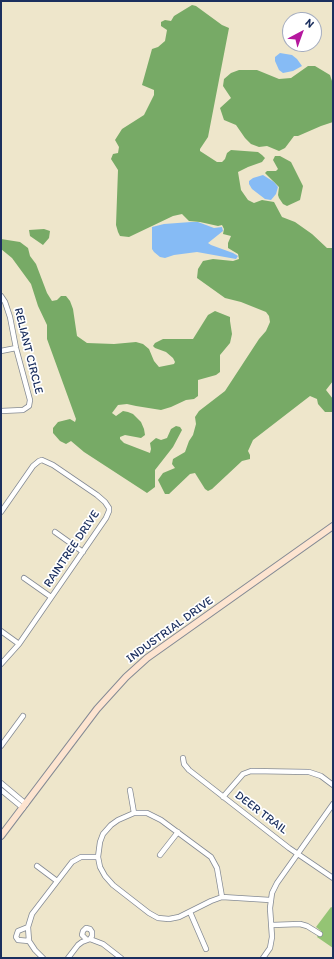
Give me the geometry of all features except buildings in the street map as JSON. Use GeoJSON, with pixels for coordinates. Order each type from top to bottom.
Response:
{"type":"FeatureCollection","features":[{"type":"Feature","properties":{"kind":"street","name":"RELIANT CIRCLE"},"geometry":{"type":"LineString","coordinates":[[1,296],[5,302],[10,317],[30,403],[26,409],[23,410],[1,411]]}},
{"type":"Feature","properties":{"kind":"street"},"geometry":{"type":"LineString","coordinates":[[1,352],[16,348]]}},
{"type":"Feature","properties":{"kind":"street","name":"RAINTREE DRIVE"},"geometry":{"type":"LineString","coordinates":[[1,512],[33,466],[39,461],[46,460],[98,495],[109,508],[106,518],[83,552],[19,644],[1,664]]}},
{"type":"Feature","properties":{"kind":"street","name":"INDUSTRIAL DRIVE"},"geometry":{"type":"LineString","coordinates":[[1,836],[97,709],[126,677],[148,658],[333,526]]}},
{"type":"Feature","properties":{"kind":"street"},"geometry":{"type":"LineString","coordinates":[[54,532],[83,552]]}},
{"type":"Feature","properties":{"kind":"street"},"geometry":{"type":"LineString","coordinates":[[24,578],[51,597]]}},
{"type":"Feature","properties":{"kind":"street"},"geometry":{"type":"LineString","coordinates":[[1,631],[19,644]]}},
{"type":"Feature","properties":{"kind":"street"},"geometry":{"type":"LineString","coordinates":[[1,746],[23,716]]}},
{"type":"Feature","properties":{"kind":"street","name":"DEER TRAIL"},"geometry":{"type":"LineString","coordinates":[[184,758],[184,764],[189,770],[298,854],[333,878]]}},
{"type":"Feature","properties":{"kind":"street"},"geometry":{"type":"LineString","coordinates":[[223,797],[240,777],[246,772],[251,771],[309,772],[321,776],[333,785]]}},
{"type":"Feature","properties":{"kind":"street"},"geometry":{"type":"LineString","coordinates":[[1,784],[24,806]]}},
{"type":"Feature","properties":{"kind":"street"},"geometry":{"type":"LineString","coordinates":[[1,790],[24,806]]}},
{"type":"Feature","properties":{"kind":"street"},"geometry":{"type":"LineString","coordinates":[[130,790],[134,813]]}},
{"type":"Feature","properties":{"kind":"street"},"geometry":{"type":"LineString","coordinates":[[262,958],[272,943],[270,900],[272,893],[277,883],[333,804]]}},
{"type":"Feature","properties":{"kind":"street"},"geometry":{"type":"LineString","coordinates":[[222,897],[215,863],[207,853],[152,814],[142,812],[134,813],[118,820],[105,830],[100,842],[98,857],[102,871],[113,886],[154,916],[169,919],[179,917],[222,897],[270,900]]}},
{"type":"Feature","properties":{"kind":"street"},"geometry":{"type":"LineString","coordinates":[[160,855],[178,832]]}},
{"type":"Feature","properties":{"kind":"street"},"geometry":{"type":"LineString","coordinates":[[43,958],[29,941],[28,927],[32,914],[69,865],[81,857],[98,857]]}},
{"type":"Feature","properties":{"kind":"street"},"geometry":{"type":"LineString","coordinates":[[37,866],[57,881]]}},
{"type":"Feature","properties":{"kind":"street"},"geometry":{"type":"LineString","coordinates":[[190,912],[206,949]]}},
{"type":"Feature","properties":{"kind":"street"},"geometry":{"type":"LineString","coordinates":[[272,925],[300,924],[307,926],[320,934]]}},
{"type":"Feature","properties":{"kind":"street"},"geometry":{"type":"LineString","coordinates":[[28,927],[18,932],[16,937],[18,940],[29,941]]}},
{"type":"Feature","properties":{"kind":"street"},"geometry":{"type":"LineString","coordinates":[[68,958],[78,945],[89,940],[102,944],[121,958]]}},
{"type":"Feature","properties":{"kind":"green space"},"geometry":{"type":"Polygon","coordinates":[[[192,5],[196,6],[222,25],[229,28],[208,137],[200,151],[217,162],[222,162],[227,153],[231,150],[258,152],[265,158],[262,162],[238,172],[241,190],[248,200],[254,203],[262,200],[274,202],[282,217],[295,222],[312,234],[327,248],[333,248],[333,381],[326,390],[333,399],[333,410],[332,412],[325,412],[318,404],[317,399],[310,396],[253,440],[248,451],[250,459],[242,461],[212,489],[208,491],[205,489],[195,473],[190,474],[169,494],[165,494],[158,480],[163,473],[175,468],[172,464],[173,459],[185,452],[193,435],[196,424],[195,417],[199,411],[225,391],[259,339],[266,331],[270,322],[269,316],[266,312],[241,302],[225,298],[197,278],[198,269],[203,261],[213,259],[233,261],[239,259],[238,254],[228,248],[228,243],[231,236],[223,234],[224,229],[222,225],[218,226],[189,221],[182,214],[173,216],[129,237],[120,236],[116,225],[118,170],[111,159],[113,154],[118,153],[119,147],[115,140],[122,129],[144,115],[154,95],[154,90],[142,85],[152,49],[158,47],[165,41],[167,30],[161,26],[161,22],[165,20],[171,21],[174,16],[192,5]]]}},
{"type":"Feature","properties":{"kind":"green space"},"geometry":{"type":"Polygon","coordinates":[[[308,66],[315,66],[330,75],[333,84],[333,122],[298,136],[294,136],[285,148],[279,151],[267,146],[259,147],[251,144],[236,125],[224,120],[220,108],[231,98],[223,86],[224,79],[231,73],[239,70],[257,70],[279,79],[291,78],[308,66]]]}},
{"type":"Feature","properties":{"kind":"green space"},"geometry":{"type":"Polygon","coordinates":[[[275,156],[280,156],[291,162],[303,186],[300,200],[287,206],[283,204],[279,198],[279,187],[265,173],[267,171],[276,171],[278,169],[273,160],[275,156]]]}},
{"type":"Feature","properties":{"kind":"green space"},"geometry":{"type":"Polygon","coordinates":[[[44,229],[50,231],[49,238],[43,245],[30,236],[29,230],[44,229]]]}},
{"type":"Feature","properties":{"kind":"green space"},"geometry":{"type":"Polygon","coordinates":[[[1,239],[20,242],[28,248],[30,256],[36,264],[47,293],[52,301],[57,300],[61,296],[66,296],[70,301],[73,309],[77,336],[87,343],[114,344],[136,342],[143,344],[149,349],[154,361],[159,367],[174,364],[175,362],[166,352],[155,348],[153,346],[155,343],[163,339],[193,339],[208,315],[215,311],[230,317],[232,334],[230,343],[220,355],[220,372],[216,375],[198,380],[198,396],[194,399],[186,400],[161,410],[127,404],[118,405],[112,413],[116,416],[123,411],[128,412],[133,414],[141,422],[145,435],[141,438],[125,435],[120,437],[120,439],[124,443],[150,453],[150,443],[156,438],[161,440],[167,438],[171,429],[176,426],[180,427],[182,430],[173,447],[155,470],[155,487],[147,493],[84,452],[71,441],[66,444],[60,441],[53,433],[53,428],[58,422],[70,419],[75,422],[76,419],[47,339],[47,325],[38,306],[31,284],[12,258],[1,249],[1,239]]]}},
{"type":"Feature","properties":{"kind":"green space"},"geometry":{"type":"Polygon","coordinates":[[[331,907],[333,908],[333,948],[317,937],[321,931],[316,927],[331,907]]]}},
{"type":"Feature","properties":{"kind":"water"},"geometry":{"type":"Polygon","coordinates":[[[280,53],[292,55],[302,66],[293,71],[283,73],[279,70],[275,61],[275,57],[280,53]]]}},
{"type":"Feature","properties":{"kind":"water"},"geometry":{"type":"Polygon","coordinates":[[[263,175],[274,182],[278,187],[276,194],[271,200],[265,199],[252,189],[249,184],[249,181],[253,178],[263,175]]]}},
{"type":"Feature","properties":{"kind":"water"},"geometry":{"type":"Polygon","coordinates":[[[198,222],[214,228],[222,227],[223,231],[208,243],[233,253],[238,256],[236,259],[197,252],[174,255],[165,258],[160,257],[154,252],[152,249],[152,227],[164,224],[198,222]]]}}]}
